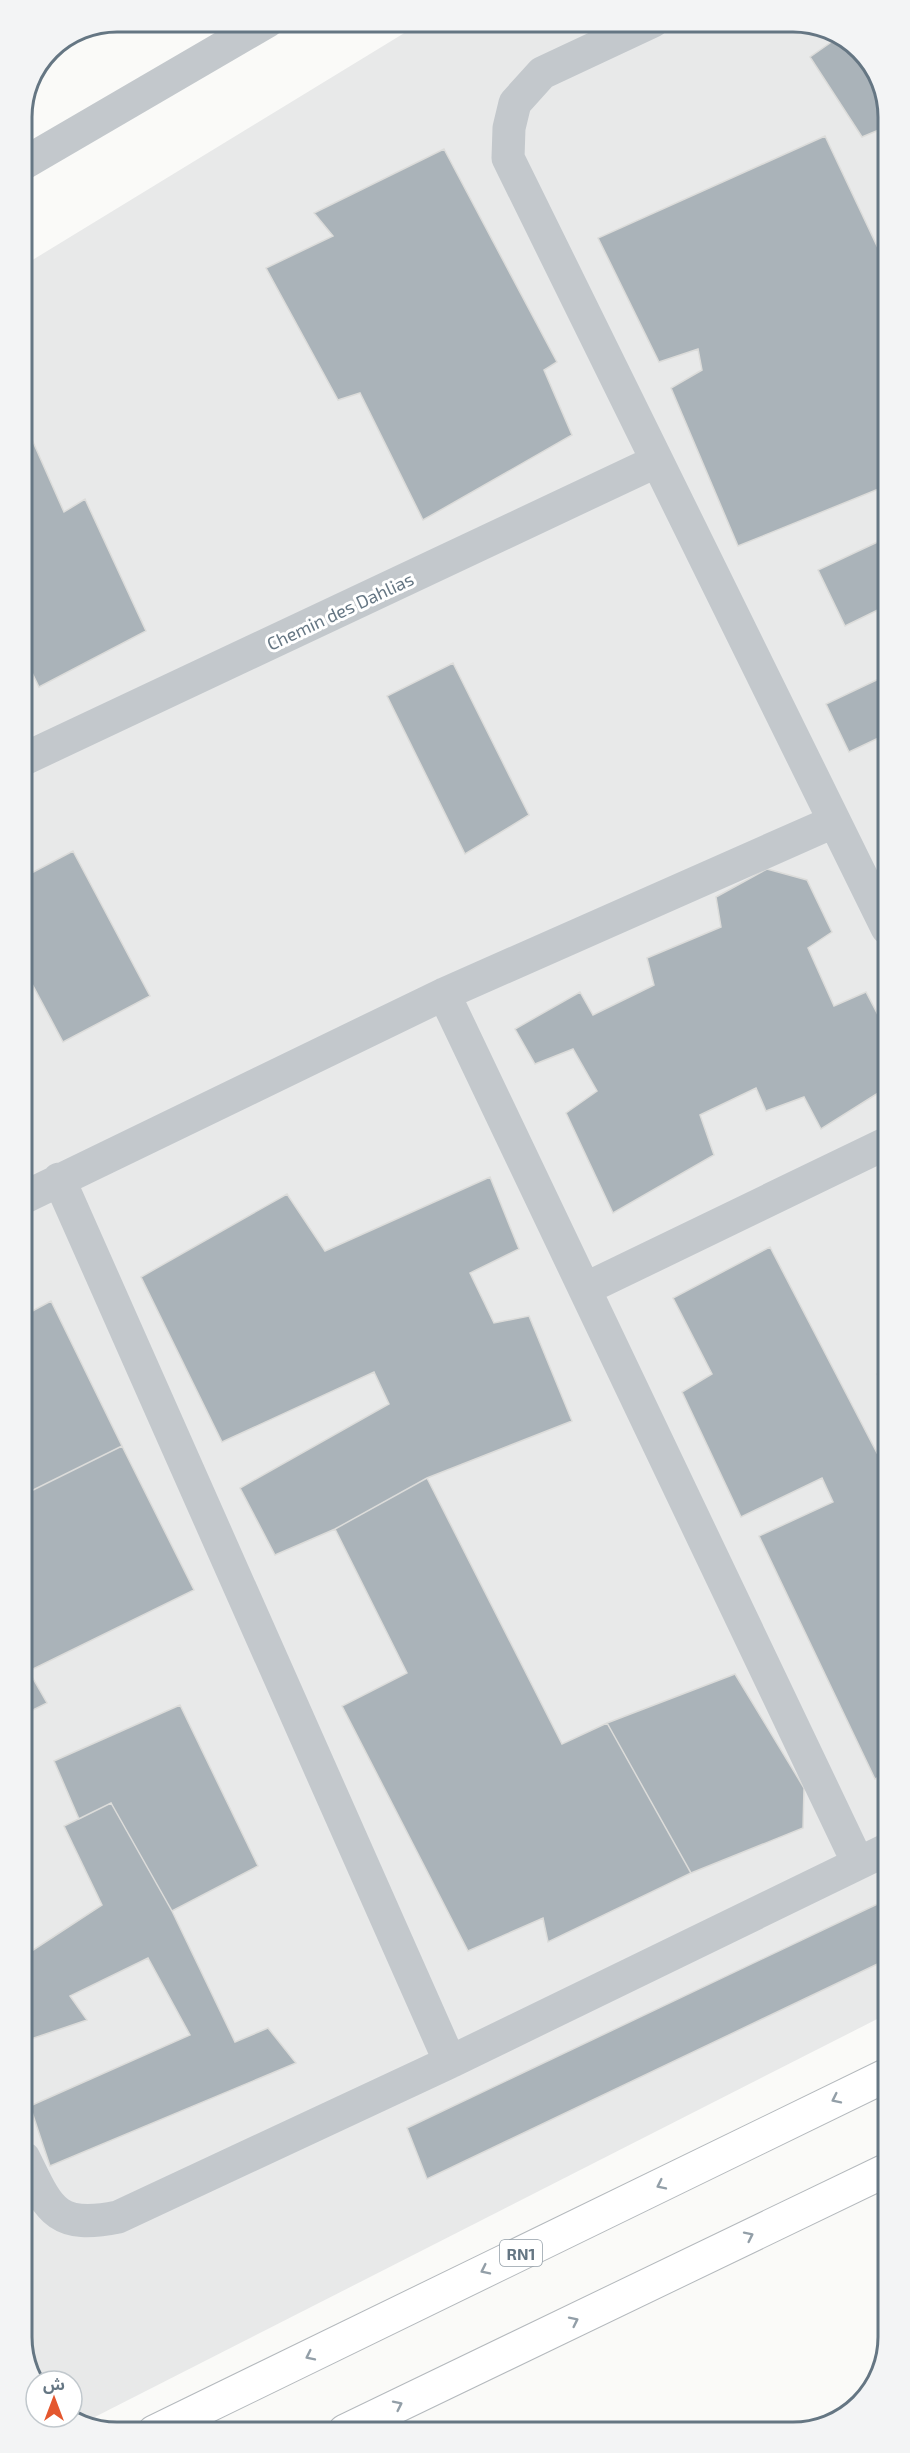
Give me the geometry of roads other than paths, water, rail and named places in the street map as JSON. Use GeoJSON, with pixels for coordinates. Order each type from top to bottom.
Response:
{"type":"FeatureCollection","features":[{"type":"Feature","properties":{"kind":"highway","name":"RN1"},"geometry":{"type":"LineString","coordinates":[[176,2421],[878,2079]]}},
{"type":"Feature","properties":{"kind":"highway"},"geometry":{"type":"LineString","coordinates":[[365,2421],[878,2174]]}},
{"type":"Feature","properties":{"kind":"street"},"geometry":{"type":"LineString","coordinates":[[32,159],[248,32]]}},
{"type":"Feature","properties":{"kind":"street"},"geometry":{"type":"LineString","coordinates":[[630,32],[542,73],[515,103],[509,128],[508,158],[878,910]]}},
{"type":"Feature","properties":{"kind":"street","name":"Chemin des Dahlias"},"geometry":{"type":"LineString","coordinates":[[32,755],[657,461]]}},
{"type":"Feature","properties":{"kind":"street"},"geometry":{"type":"LineString","coordinates":[[32,1193],[444,994],[833,822]]}},
{"type":"Feature","properties":{"kind":"street"},"geometry":{"type":"LineString","coordinates":[[444,994],[858,1863]]}},
{"type":"Feature","properties":{"kind":"street"},"geometry":{"type":"LineString","coordinates":[[585,1289],[878,1147]]}},
{"type":"Feature","properties":{"kind":"street"},"geometry":{"type":"LineString","coordinates":[[59,1179],[450,2062]]}},
{"type":"Feature","properties":{"kind":"street"},"geometry":{"type":"LineString","coordinates":[[32,2175],[41,2194],[57,2213],[72,2221],[92,2222],[118,2217],[450,2062],[878,1854]]}}]}
